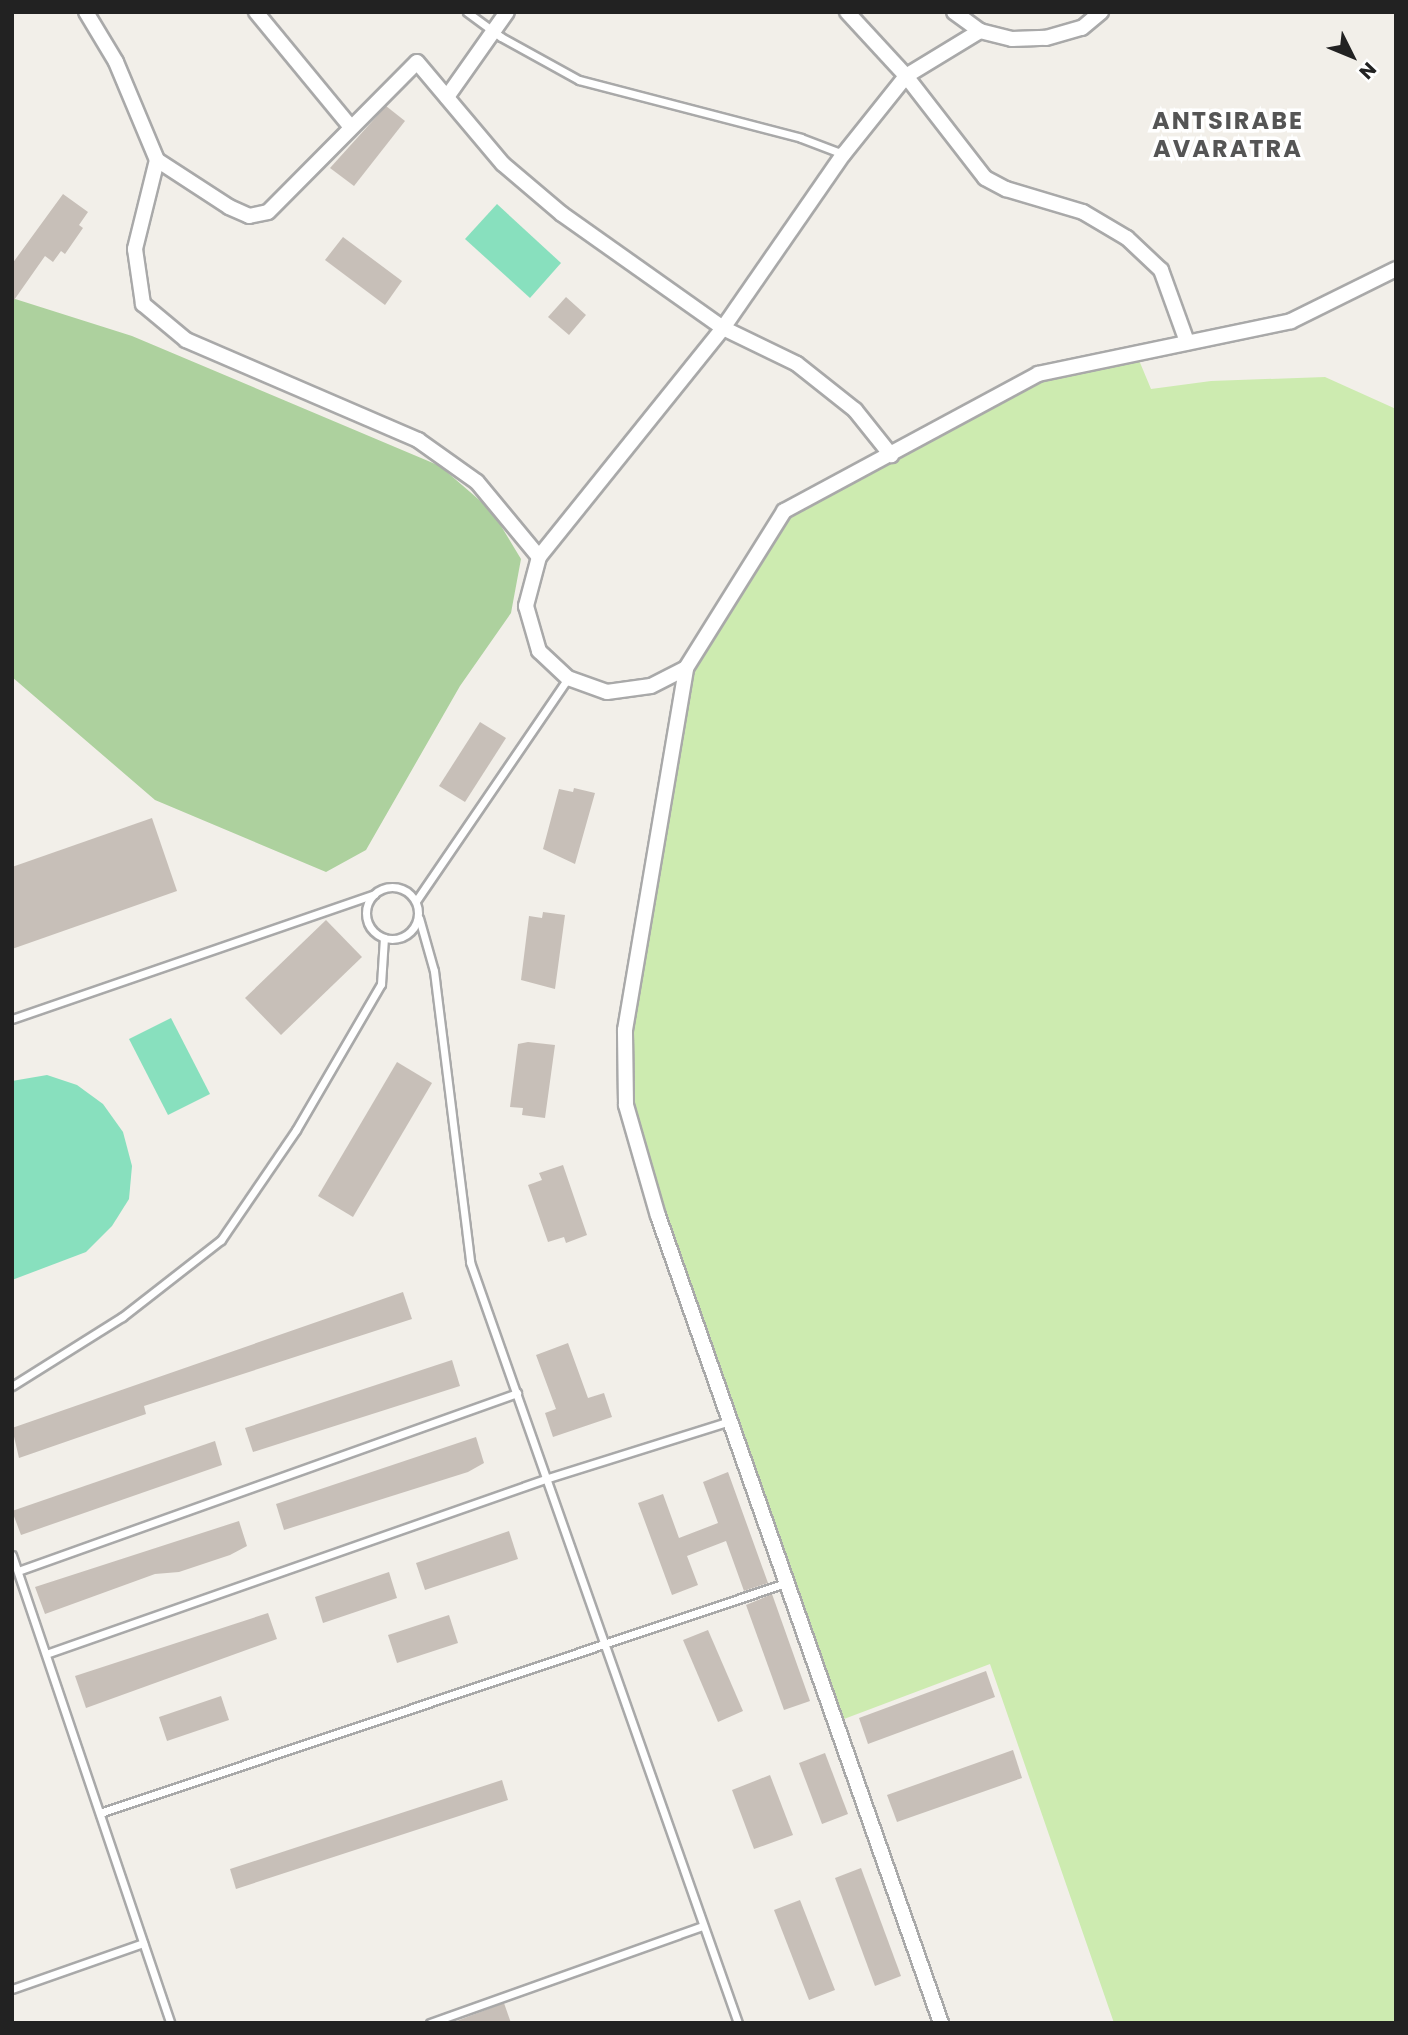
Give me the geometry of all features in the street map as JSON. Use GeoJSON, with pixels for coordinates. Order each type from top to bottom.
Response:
{"type":"FeatureCollection","features":[{"type":"Feature","properties":{"kind":"street"},"geometry":{"type":"LineString","coordinates":[[86,12],[116,62],[157,160],[249,216],[268,212],[350,126],[417,62],[503,164],[562,214],[723,328],[797,364],[855,410],[891,455]]}},
{"type":"Feature","properties":{"kind":"street"},"geometry":{"type":"LineString","coordinates":[[447,97],[507,12]]}},
{"type":"Feature","properties":{"kind":"street"},"geometry":{"type":"LineString","coordinates":[[848,12],[906,76],[985,178],[1006,189],[1083,212],[1127,238],[1161,270],[1188,342]]}},
{"type":"Feature","properties":{"kind":"street"},"geometry":{"type":"LineString","coordinates":[[954,12],[980,31],[1012,39],[1046,38],[1082,28],[1101,12]]}},
{"type":"Feature","properties":{"kind":"street"},"geometry":{"type":"LineString","coordinates":[[263,15],[350,126]]}},
{"type":"Feature","properties":{"kind":"street"},"geometry":{"type":"LineString","coordinates":[[686,668],[651,686],[607,692],[568,678],[539,650],[526,606],[540,557],[723,328],[843,155],[906,76],[980,31]]}},
{"type":"Feature","properties":{"kind":"street"},"geometry":{"type":"LineString","coordinates":[[157,160],[135,249],[143,304],[186,340],[418,440],[477,482],[540,557]]}},
{"type":"Feature","properties":{"kind":"street"},"geometry":{"type":"LineString","coordinates":[[941,2023],[658,1216],[626,1105],[625,1030],[686,668],[784,511],[1038,374],[1291,321],[1396,269]]}},
{"type":"Feature","properties":{"kind":"lane"},"geometry":{"type":"LineString","coordinates":[[467,12],[501,37],[579,80],[801,138],[843,155]]}},
{"type":"Feature","properties":{"kind":"lane"},"geometry":{"type":"LineString","coordinates":[[416,901],[568,678]]}},
{"type":"Feature","properties":{"kind":"lane"},"geometry":{"type":"LineString","coordinates":[[12,1019],[397,887],[416,901],[433,971],[470,1262],[738,2023]]}},
{"type":"Feature","properties":{"kind":"lane"},"geometry":{"type":"LineString","coordinates":[[12,1386],[122,1317],[221,1240],[296,1130],[381,984],[384,938],[366,919],[374,894]]}},
{"type":"Feature","properties":{"kind":"lane"},"geometry":{"type":"LineString","coordinates":[[384,938],[410,933],[419,918]]}},
{"type":"Feature","properties":{"kind":"lane"},"geometry":{"type":"LineString","coordinates":[[18,1571],[517,1393]]}},
{"type":"Feature","properties":{"kind":"lane"},"geometry":{"type":"LineString","coordinates":[[46,1654],[548,1478],[730,1421]]}},
{"type":"Feature","properties":{"kind":"lane"},"geometry":{"type":"LineString","coordinates":[[12,1555],[170,2023]]}},
{"type":"Feature","properties":{"kind":"lane"},"geometry":{"type":"LineString","coordinates":[[100,1813],[787,1583]]}},
{"type":"Feature","properties":{"kind":"lane"},"geometry":{"type":"LineString","coordinates":[[430,2023],[703,1926]]}},
{"type":"Feature","properties":{"kind":"lane"},"geometry":{"type":"LineString","coordinates":[[12,1989],[143,1943]]}},
{"type":"Feature","properties":{"kind":"green space"},"geometry":{"type":"Polygon","coordinates":[[[497,204],[561,263],[530,298],[465,239],[497,204]]]}},
{"type":"Feature","properties":{"kind":"green space"},"geometry":{"type":"Polygon","coordinates":[[[12,298],[132,336],[440,466],[492,511],[521,559],[511,613],[460,686],[366,850],[326,872],[155,800],[12,677],[12,298]]]}},
{"type":"Feature","properties":{"kind":"green space"},"geometry":{"type":"Polygon","coordinates":[[[1136,353],[1151,389],[1211,381],[1325,377],[1396,409],[1396,2023],[1114,2023],[990,1664],[836,1722],[626,1105],[625,1030],[686,668],[784,511],[1038,374],[1136,353]]]}},
{"type":"Feature","properties":{"kind":"green space"},"geometry":{"type":"Polygon","coordinates":[[[171,1018],[210,1094],[168,1115],[129,1039],[171,1018]]]}},
{"type":"Feature","properties":{"kind":"green space"},"geometry":{"type":"Polygon","coordinates":[[[47,1075],[77,1085],[103,1104],[123,1132],[132,1166],[129,1199],[112,1226],[86,1252],[12,1280],[12,1081],[47,1075]]]}},
{"type":"Feature","properties":{"kind":"building"},"geometry":{"type":"Polygon","coordinates":[[[386,106],[405,121],[354,186],[330,168],[386,106]]]}},
{"type":"Feature","properties":{"kind":"building"},"geometry":{"type":"Polygon","coordinates":[[[63,194],[88,212],[79,225],[83,228],[65,254],[61,251],[53,262],[45,256],[12,303],[12,264],[63,194]]]}},
{"type":"Feature","properties":{"kind":"building"},"geometry":{"type":"Polygon","coordinates":[[[343,237],[402,281],[385,305],[325,260],[343,237]]]}},
{"type":"Feature","properties":{"kind":"building"},"geometry":{"type":"Polygon","coordinates":[[[566,297],[586,315],[569,335],[548,317],[566,297]]]}},
{"type":"Feature","properties":{"kind":"building"},"geometry":{"type":"Polygon","coordinates":[[[480,722],[506,738],[465,802],[439,786],[480,722]]]}},
{"type":"Feature","properties":{"kind":"building"},"geometry":{"type":"Polygon","coordinates":[[[574,788],[595,793],[575,864],[543,849],[559,789],[573,792],[574,788]]]}},
{"type":"Feature","properties":{"kind":"building"},"geometry":{"type":"Polygon","coordinates":[[[152,818],[177,891],[12,949],[12,867],[152,818]]]}},
{"type":"Feature","properties":{"kind":"building"},"geometry":{"type":"Polygon","coordinates":[[[543,912],[565,915],[555,989],[521,980],[529,916],[542,918],[543,912]]]}},
{"type":"Feature","properties":{"kind":"building"},"geometry":{"type":"Polygon","coordinates":[[[326,920],[362,957],[281,1035],[245,998],[326,920]]]}},
{"type":"Feature","properties":{"kind":"building"},"geometry":{"type":"Polygon","coordinates":[[[528,1042],[555,1045],[545,1118],[522,1115],[523,1108],[510,1107],[518,1044],[528,1042]]]}},
{"type":"Feature","properties":{"kind":"building"},"geometry":{"type":"Polygon","coordinates":[[[397,1062],[432,1083],[353,1217],[318,1196],[397,1062]]]}},
{"type":"Feature","properties":{"kind":"building"},"geometry":{"type":"Polygon","coordinates":[[[563,1165],[587,1235],[566,1243],[564,1237],[548,1242],[528,1185],[542,1180],[539,1173],[563,1165]]]}},
{"type":"Feature","properties":{"kind":"building"},"geometry":{"type":"Polygon","coordinates":[[[403,1292],[412,1319],[144,1406],[146,1414],[19,1458],[12,1428],[403,1292]]]}},
{"type":"Feature","properties":{"kind":"building"},"geometry":{"type":"Polygon","coordinates":[[[568,1343],[588,1398],[604,1393],[612,1417],[553,1437],[545,1413],[556,1409],[536,1355],[568,1343]]]}},
{"type":"Feature","properties":{"kind":"building"},"geometry":{"type":"Polygon","coordinates":[[[452,1360],[460,1386],[253,1452],[245,1428],[452,1360]]]}},
{"type":"Feature","properties":{"kind":"building"},"geometry":{"type":"Polygon","coordinates":[[[476,1437],[484,1463],[468,1472],[284,1530],[276,1504],[476,1437]]]}},
{"type":"Feature","properties":{"kind":"building"},"geometry":{"type":"Polygon","coordinates":[[[215,1441],[222,1465],[21,1535],[12,1511],[215,1441]]]}},
{"type":"Feature","properties":{"kind":"building"},"geometry":{"type":"Polygon","coordinates":[[[728,1472],[768,1583],[744,1591],[726,1541],[687,1556],[698,1585],[672,1595],[638,1503],[663,1494],[679,1538],[718,1523],[703,1482],[728,1472]]]}},
{"type":"Feature","properties":{"kind":"building"},"geometry":{"type":"Polygon","coordinates":[[[239,1521],[247,1546],[230,1555],[179,1572],[155,1574],[45,1614],[35,1587],[239,1521]]]}},
{"type":"Feature","properties":{"kind":"building"},"geometry":{"type":"Polygon","coordinates":[[[509,1531],[518,1559],[425,1590],[416,1563],[509,1531]]]}},
{"type":"Feature","properties":{"kind":"building"},"geometry":{"type":"Polygon","coordinates":[[[389,1572],[397,1598],[323,1623],[315,1597],[389,1572]]]}},
{"type":"Feature","properties":{"kind":"building"},"geometry":{"type":"Polygon","coordinates":[[[772,1594],[810,1701],[784,1710],[746,1605],[772,1594]]]}},
{"type":"Feature","properties":{"kind":"building"},"geometry":{"type":"Polygon","coordinates":[[[268,1613],[277,1639],[86,1708],[75,1676],[268,1613]]]}},
{"type":"Feature","properties":{"kind":"building"},"geometry":{"type":"Polygon","coordinates":[[[449,1615],[458,1643],[397,1663],[388,1635],[449,1615]]]}},
{"type":"Feature","properties":{"kind":"building"},"geometry":{"type":"Polygon","coordinates":[[[708,1630],[743,1711],[718,1722],[683,1640],[708,1630]]]}},
{"type":"Feature","properties":{"kind":"building"},"geometry":{"type":"Polygon","coordinates":[[[986,1671],[995,1697],[868,1744],[859,1718],[986,1671]]]}},
{"type":"Feature","properties":{"kind":"building"},"geometry":{"type":"Polygon","coordinates":[[[221,1696],[229,1720],[167,1741],[159,1717],[221,1696]]]}},
{"type":"Feature","properties":{"kind":"building"},"geometry":{"type":"Polygon","coordinates":[[[1013,1750],[1022,1778],[897,1822],[887,1795],[1013,1750]]]}},
{"type":"Feature","properties":{"kind":"building"},"geometry":{"type":"Polygon","coordinates":[[[825,1753],[848,1814],[822,1824],[799,1763],[825,1753]]]}},
{"type":"Feature","properties":{"kind":"building"},"geometry":{"type":"Polygon","coordinates":[[[770,1775],[793,1835],[754,1849],[732,1790],[770,1775]]]}},
{"type":"Feature","properties":{"kind":"building"},"geometry":{"type":"Polygon","coordinates":[[[502,1780],[508,1800],[236,1889],[230,1869],[502,1780]]]}},
{"type":"Feature","properties":{"kind":"building"},"geometry":{"type":"Polygon","coordinates":[[[861,1868],[901,1976],[875,1986],[835,1878],[861,1868]]]}},
{"type":"Feature","properties":{"kind":"building"},"geometry":{"type":"Polygon","coordinates":[[[800,1900],[835,1990],[809,2000],[774,1910],[800,1900]]]}},
{"type":"Feature","properties":{"kind":"building"},"geometry":{"type":"Polygon","coordinates":[[[504,2003],[511,2023],[454,2023],[454,2022],[504,2003]]]}},
{"type":"Feature","properties":{"kind":"district","name":"ANTSIRABE AVARATRA"},"geometry":{"type":"Point","coordinates":[1228,135]}}]}
